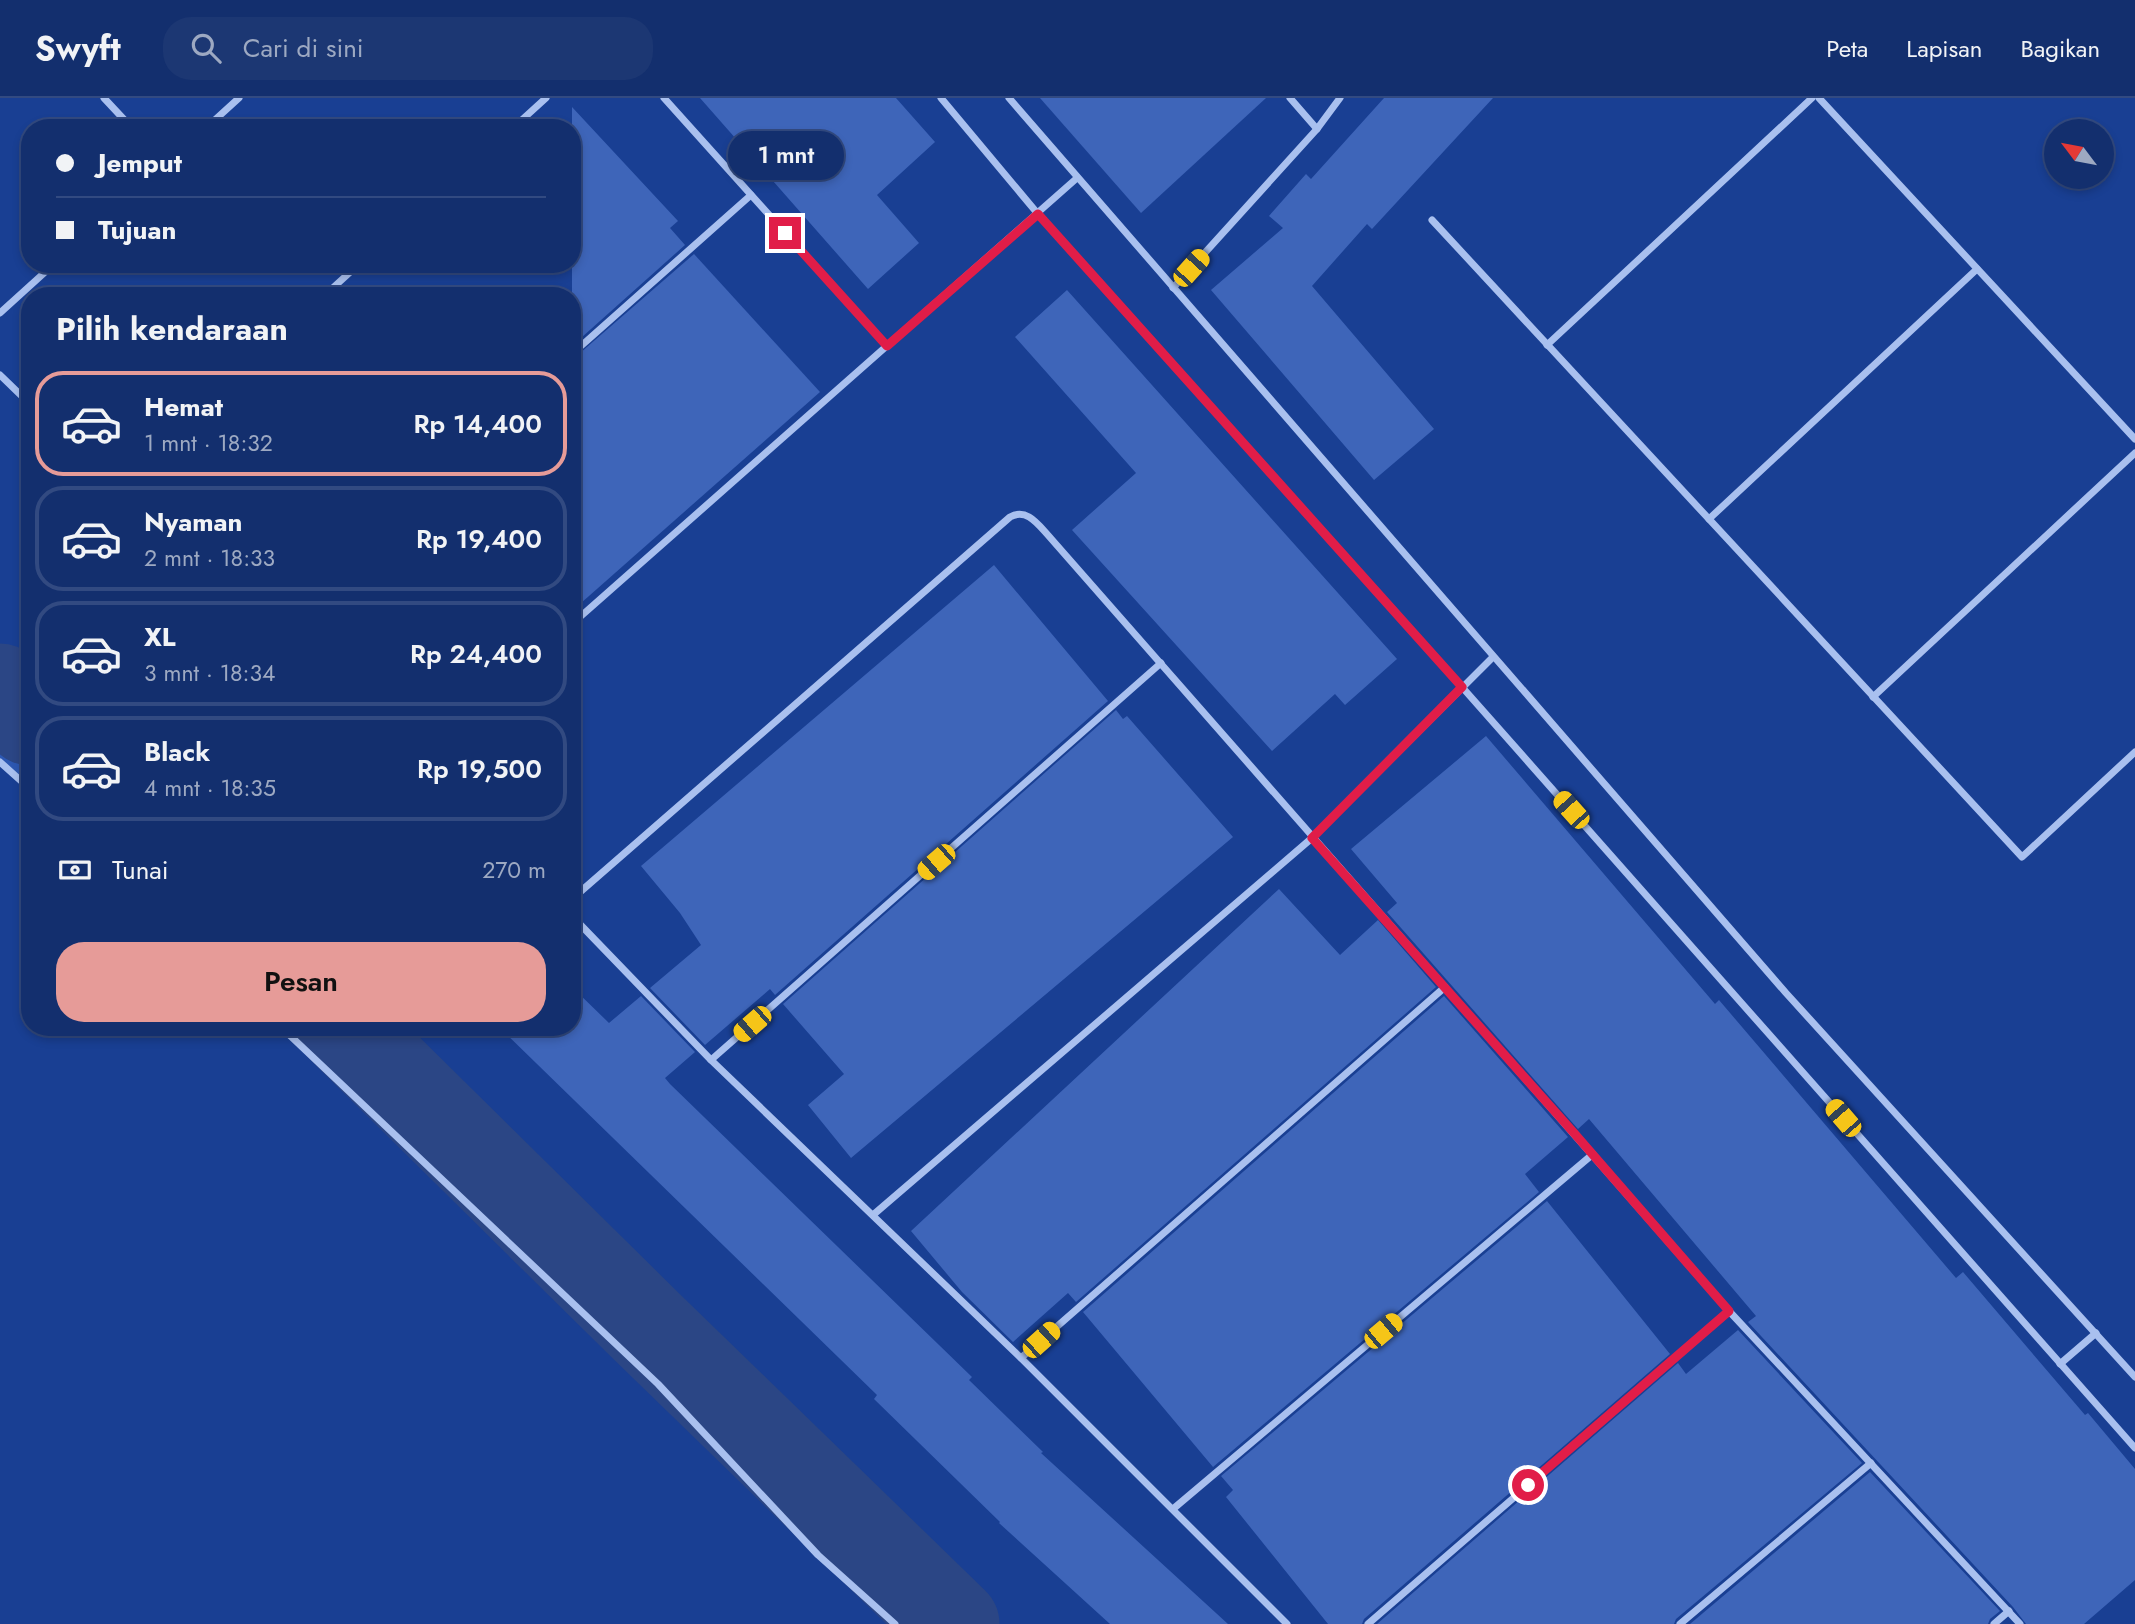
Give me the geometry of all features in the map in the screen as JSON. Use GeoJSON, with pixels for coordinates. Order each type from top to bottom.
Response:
{"type":"FeatureCollection","features":[{"type":"Feature","properties":{"kind":"street"},"geometry":{"type":"LineString","coordinates":[[104,98],[124,119]]}},
{"type":"Feature","properties":{"kind":"street"},"geometry":{"type":"LineString","coordinates":[[216,119],[239,98]]}},
{"type":"Feature","properties":{"kind":"street"},"geometry":{"type":"LineString","coordinates":[[523,119],[546,98]]}},
{"type":"Feature","properties":{"kind":"street"},"geometry":{"type":"LineString","coordinates":[[664,98],[887,346]]}},
{"type":"Feature","properties":{"kind":"street"},"geometry":{"type":"LineString","coordinates":[[941,98],[1038,214],[1462,687],[2135,1448]]}},
{"type":"Feature","properties":{"kind":"street"},"geometry":{"type":"LineString","coordinates":[[1009,98],[1786,993],[2135,1377]]}},
{"type":"Feature","properties":{"kind":"street"},"geometry":{"type":"LineString","coordinates":[[1290,98],[1317,130]]}},
{"type":"Feature","properties":{"kind":"street"},"geometry":{"type":"LineString","coordinates":[[1173,288],[1317,130],[1340,98]]}},
{"type":"Feature","properties":{"kind":"street"},"geometry":{"type":"LineString","coordinates":[[1547,345],[1812,98]]}},
{"type":"Feature","properties":{"kind":"street"},"geometry":{"type":"LineString","coordinates":[[1819,98],[2135,439]]}},
{"type":"Feature","properties":{"kind":"street"},"geometry":{"type":"LineString","coordinates":[[581,616],[1077,177]]}},
{"type":"Feature","properties":{"kind":"street"},"geometry":{"type":"LineString","coordinates":[[581,346],[751,195]]}},
{"type":"Feature","properties":{"kind":"street"},"geometry":{"type":"LineString","coordinates":[[1432,220],[2022,857],[2135,752]]}},
{"type":"Feature","properties":{"kind":"street"},"geometry":{"type":"LineString","coordinates":[[1709,519],[1977,269]]}},
{"type":"Feature","properties":{"kind":"street"},"geometry":{"type":"LineString","coordinates":[[29,287],[44,273]]}},
{"type":"Feature","properties":{"kind":"street"},"geometry":{"type":"LineString","coordinates":[[334,287],[349,273]]}},
{"type":"Feature","properties":{"kind":"street"},"geometry":{"type":"LineString","coordinates":[[0,313],[21,294]]}},
{"type":"Feature","properties":{"kind":"street"},"geometry":{"type":"LineString","coordinates":[[0,374],[21,395]]}},
{"type":"Feature","properties":{"kind":"street"},"geometry":{"type":"LineString","coordinates":[[1873,697],[2135,453]]}},
{"type":"Feature","properties":{"kind":"street"},"geometry":{"type":"LineString","coordinates":[[581,891],[978,544],[1016,514],[1026,514],[1161,663],[1729,1311],[2020,1624]]}},
{"type":"Feature","properties":{"kind":"street"},"geometry":{"type":"LineString","coordinates":[[873,1215],[1312,838],[1493,657]]}},
{"type":"Feature","properties":{"kind":"street"},"geometry":{"type":"LineString","coordinates":[[711,1060],[1161,663]]}},
{"type":"Feature","properties":{"kind":"street"},"geometry":{"type":"LineString","coordinates":[[0,762],[21,781]]}},
{"type":"Feature","properties":{"kind":"street"},"geometry":{"type":"LineString","coordinates":[[581,925],[711,1060],[1021,1358],[1287,1624]]}},
{"type":"Feature","properties":{"kind":"street"},"geometry":{"type":"LineString","coordinates":[[1021,1358],[1445,987]]}},
{"type":"Feature","properties":{"kind":"street"},"geometry":{"type":"LineString","coordinates":[[291,1036],[658,1384],[818,1555],[895,1624]]}},
{"type":"Feature","properties":{"kind":"street"},"geometry":{"type":"LineString","coordinates":[[1173,1509],[1593,1154]]}},
{"type":"Feature","properties":{"kind":"street"},"geometry":{"type":"LineString","coordinates":[[1368,1624],[1729,1311]]}},
{"type":"Feature","properties":{"kind":"street"},"geometry":{"type":"LineString","coordinates":[[2060,1364],[2095,1333]]}},
{"type":"Feature","properties":{"kind":"street"},"geometry":{"type":"LineString","coordinates":[[1680,1624],[1871,1463]]}},
{"type":"Feature","properties":{"kind":"street"},"geometry":{"type":"LineString","coordinates":[[1994,1624],[2009,1611]]}},
{"type":"Feature","properties":{"kind":"shaded area"},"geometry":{"type":"Polygon","coordinates":[[[0,696],[21,716],[21,780],[0,760],[0,696]]]}},
{"type":"Feature","properties":{"kind":"shaded area"},"geometry":{"type":"Polygon","coordinates":[[[291,1036],[352,1036],[953,1624],[895,1624],[818,1555],[658,1384],[291,1036]]]}},
{"type":"Feature","properties":{"kind":"building"},"geometry":{"type":"Polygon","coordinates":[[[700,98],[896,98],[935,142],[877,195],[919,243],[868,289],[700,98]]]}},
{"type":"Feature","properties":{"kind":"building"},"geometry":{"type":"Polygon","coordinates":[[[1040,98],[1266,98],[1141,213],[1040,98]]]}},
{"type":"Feature","properties":{"kind":"building"},"geometry":{"type":"Polygon","coordinates":[[[1384,98],[1493,98],[1372,229],[1367,224],[1312,286],[1434,429],[1374,480],[1211,290],[1283,228],[1269,216],[1306,174],[1311,179],[1384,98]]]}},
{"type":"Feature","properties":{"kind":"building"},"geometry":{"type":"Polygon","coordinates":[[[572,107],[678,221],[670,228],[685,245],[581,338],[581,287],[572,287],[572,273],[581,273],[581,119],[572,119],[572,107]]]}},
{"type":"Feature","properties":{"kind":"building"},"geometry":{"type":"Polygon","coordinates":[[[694,254],[820,392],[581,603],[581,352],[694,254]]]}},
{"type":"Feature","properties":{"kind":"building"},"geometry":{"type":"Polygon","coordinates":[[[1067,290],[1397,659],[1345,705],[1335,694],[1272,751],[1072,530],[1136,473],[1015,337],[1067,290]]]}},
{"type":"Feature","properties":{"kind":"building"},"geometry":{"type":"Polygon","coordinates":[[[994,565],[1108,701],[775,995],[770,989],[705,1045],[650,988],[701,945],[680,913],[641,866],[994,565]]]}},
{"type":"Feature","properties":{"kind":"building"},"geometry":{"type":"Polygon","coordinates":[[[1116,710],[1123,719],[1127,716],[1233,837],[851,1158],[808,1105],[844,1074],[783,1004],[1116,710]]]}},
{"type":"Feature","properties":{"kind":"building"},"geometry":{"type":"Polygon","coordinates":[[[1486,736],[1715,1004],[1719,1000],[1956,1278],[1963,1272],[2085,1415],[2088,1413],[2135,1469],[2135,1580],[2084,1624],[2026,1624],[1748,1322],[1756,1316],[1589,1119],[1578,1129],[1387,912],[1397,903],[1351,849],[1486,736]]]}},
{"type":"Feature","properties":{"kind":"building"},"geometry":{"type":"Polygon","coordinates":[[[1279,889],[1340,955],[1378,920],[1436,987],[1076,1302],[1068,1293],[1013,1342],[962,1292],[911,1231],[1279,889]]]}},
{"type":"Feature","properties":{"kind":"building"},"geometry":{"type":"Polygon","coordinates":[[[581,996],[609,1023],[641,996],[695,1052],[665,1078],[670,1084],[972,1377],[969,1380],[1043,1452],[1041,1453],[1228,1624],[1110,1624],[999,1523],[874,1399],[877,1395],[508,1036],[581,1036],[581,996]]]}},
{"type":"Feature","properties":{"kind":"building"},"geometry":{"type":"Polygon","coordinates":[[[1444,996],[1568,1137],[1525,1174],[1539,1192],[1213,1467],[1083,1312],[1444,996]]]}},
{"type":"Feature","properties":{"kind":"building"},"geometry":{"type":"Polygon","coordinates":[[[1547,1201],[1670,1354],[1364,1619],[1362,1624],[1328,1624],[1226,1497],[1233,1490],[1221,1476],[1547,1201]]]}},
{"type":"Feature","properties":{"kind":"building"},"geometry":{"type":"Polygon","coordinates":[[[1738,1330],[1862,1463],[1676,1619],[1674,1624],[1377,1624],[1678,1363],[1686,1374],[1738,1330]]]}},
{"type":"Feature","properties":{"kind":"building"},"geometry":{"type":"Polygon","coordinates":[[[1870,1472],[2000,1611],[1988,1624],[1690,1624],[1870,1472]]]}},
{"type":"Feature","properties":{"kind":"waterway"},"geometry":{"type":"LineString","coordinates":[[0,690],[21,710]]}},
{"type":"Feature","properties":{"kind":"waterway"},"geometry":{"type":"LineString","coordinates":[[352,1036],[953,1624]]}},
{"type":"Feature","properties":{"kind":"route"},"geometry":{"type":"LineString","coordinates":[[785,233],[887,346],[1038,214],[1462,687],[1312,838],[1729,1311],[1528,1485]]}}]}
